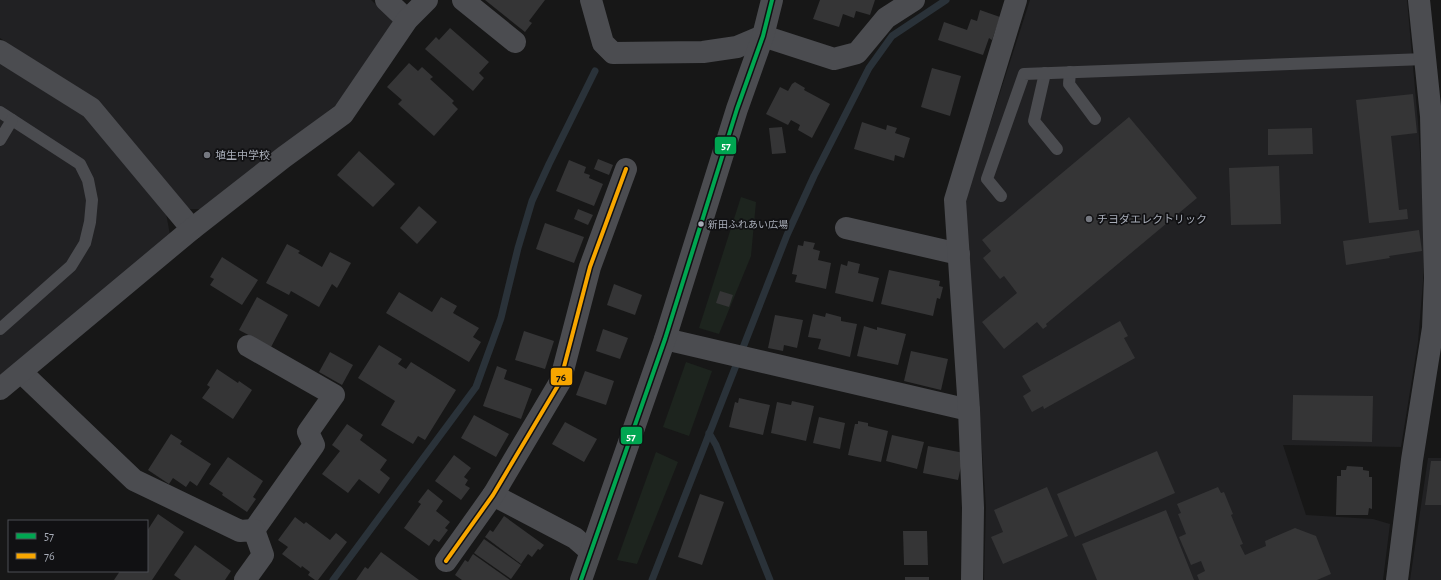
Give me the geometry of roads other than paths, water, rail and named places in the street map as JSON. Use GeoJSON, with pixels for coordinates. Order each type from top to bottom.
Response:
{"type":"FeatureCollection","features":[{"type":"Feature","properties":{"kind":"street"},"geometry":{"type":"LineString","coordinates":[[386,0],[407,20]]}},
{"type":"Feature","properties":{"kind":"street"},"geometry":{"type":"LineString","coordinates":[[0,389],[192,229],[284,156],[343,114],[407,20],[427,0]]}},
{"type":"Feature","properties":{"kind":"street"},"geometry":{"type":"LineString","coordinates":[[463,0],[515,42]]}},
{"type":"Feature","properties":{"kind":"street"},"geometry":{"type":"LineString","coordinates":[[591,0],[603,43],[613,53],[703,52],[737,47],[763,36],[834,59],[857,53],[886,18],[914,0]]}},
{"type":"Feature","properties":{"kind":"street"},"geometry":{"type":"LineString","coordinates":[[581,580],[590,550],[665,339],[735,116],[763,36],[772,0]]}},
{"type":"Feature","properties":{"kind":"street"},"geometry":{"type":"LineString","coordinates":[[972,580],[973,508],[955,200],[1016,0]]}},
{"type":"Feature","properties":{"kind":"street"},"geometry":{"type":"LineString","coordinates":[[1397,580],[1412,460],[1437,328],[1431,116],[1419,0]]}},
{"type":"Feature","properties":{"kind":"street"},"geometry":{"type":"LineString","coordinates":[[0,51],[91,108],[192,229]]}},
{"type":"Feature","properties":{"kind":"street"},"geometry":{"type":"LineString","coordinates":[[446,561],[493,495],[560,382],[590,267],[626,169]]}},
{"type":"Feature","properties":{"kind":"street"},"geometry":{"type":"LineString","coordinates":[[846,228],[959,254]]}},
{"type":"Feature","properties":{"kind":"street"},"geometry":{"type":"LineString","coordinates":[[665,339],[968,410]]}},
{"type":"Feature","properties":{"kind":"street"},"geometry":{"type":"LineString","coordinates":[[21,372],[134,480],[240,532],[254,530],[314,445],[308,432],[334,395],[248,346]]}},
{"type":"Feature","properties":{"kind":"street"},"geometry":{"type":"LineString","coordinates":[[493,495],[575,538],[590,550]]}},
{"type":"Feature","properties":{"kind":"street"},"geometry":{"type":"LineString","coordinates":[[245,580],[263,555],[254,530]]}},
{"type":"Feature","properties":{"kind":"lane"},"geometry":{"type":"LineString","coordinates":[[1001,196],[987,179],[1024,74],[1425,59]]}},
{"type":"Feature","properties":{"kind":"lane"},"geometry":{"type":"LineString","coordinates":[[1070,72],[1069,84],[1095,119]]}},
{"type":"Feature","properties":{"kind":"lane"},"geometry":{"type":"LineString","coordinates":[[1045,73],[1034,121],[1057,149]]}},
{"type":"Feature","properties":{"kind":"lane"},"geometry":{"type":"LineString","coordinates":[[0,112],[80,164],[88,180],[92,200],[90,222],[85,243],[70,266],[3,322]]}},
{"type":"Feature","properties":{"kind":"lane"},"geometry":{"type":"LineString","coordinates":[[0,140],[12,120]]}},
{"type":"Feature","properties":{"kind":"waterway"},"geometry":{"type":"LineString","coordinates":[[652,580],[787,235],[814,176],[869,68],[892,36],[946,0]]}},
{"type":"Feature","properties":{"kind":"waterway"},"geometry":{"type":"LineString","coordinates":[[333,580],[476,387],[501,318],[518,248],[532,201],[595,71]]}},
{"type":"Feature","properties":{"kind":"waterway"},"geometry":{"type":"LineString","coordinates":[[709,433],[716,445],[770,580]]}},
{"type":"Feature","properties":{"kind":"place","name":"埴生中学校"},"geometry":{"type":"Point","coordinates":[207,155]}},
{"type":"Feature","properties":{"kind":"place","name":"チヨダエレクトリック"},"geometry":{"type":"Point","coordinates":[1089,219]}},
{"type":"Feature","properties":{"kind":"place","name":"新田ふれあい広場"},"geometry":{"type":"Point","coordinates":[701,224]}}]}
